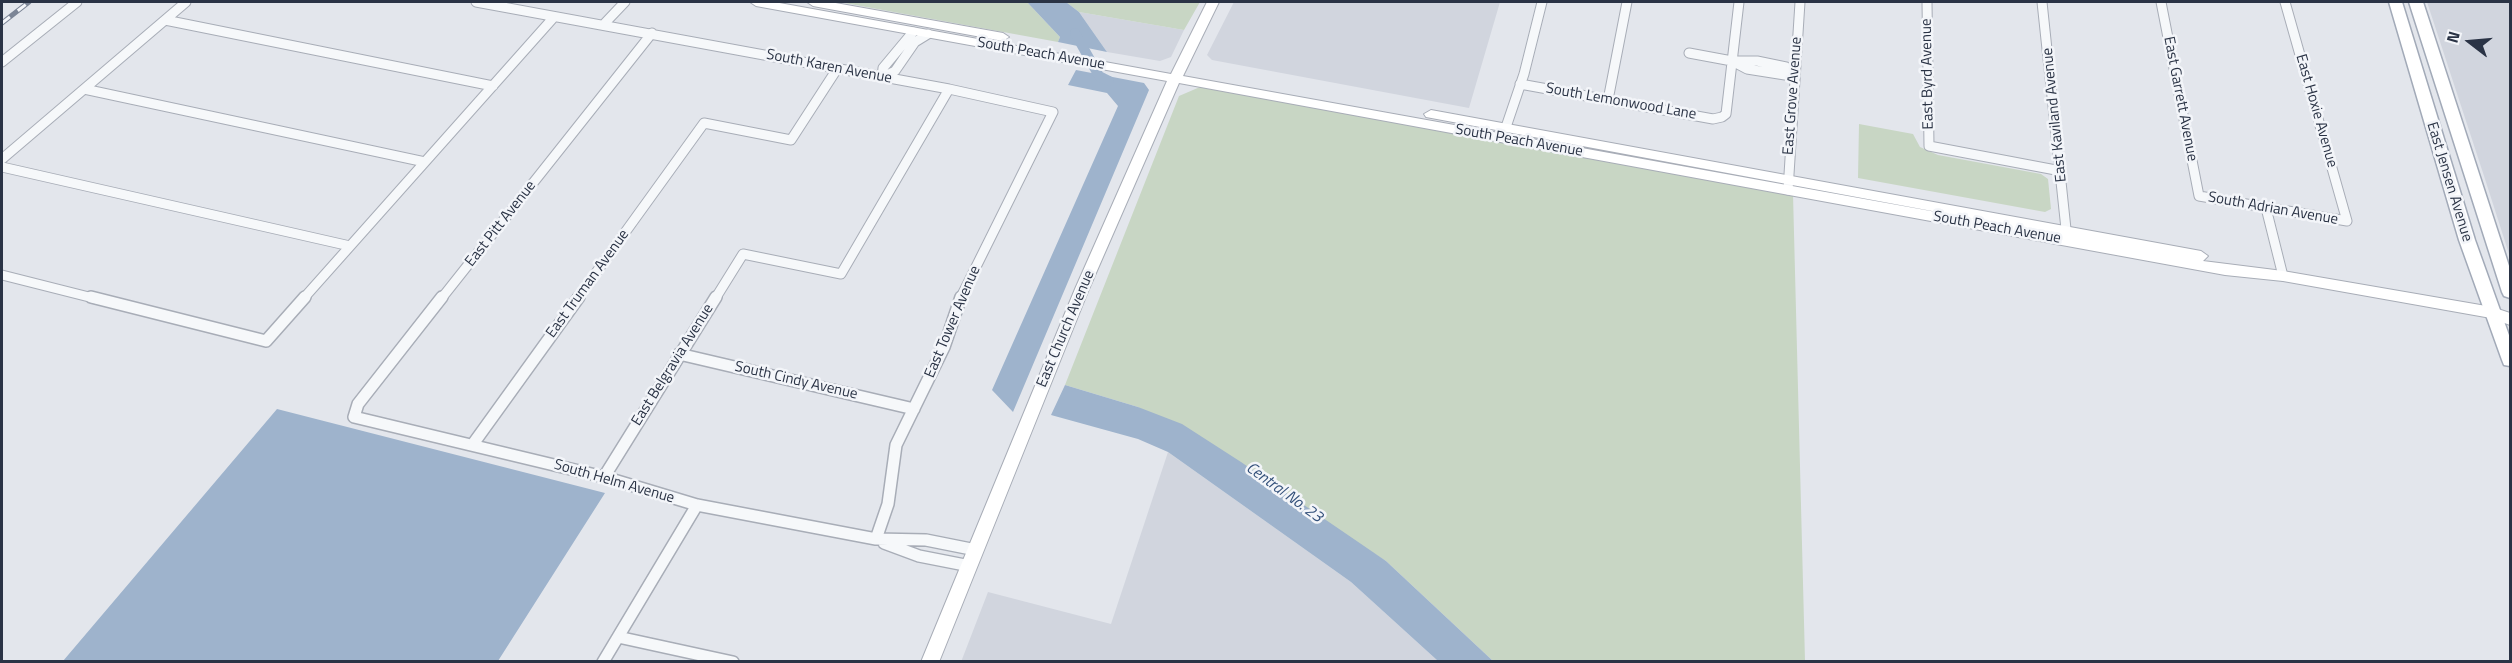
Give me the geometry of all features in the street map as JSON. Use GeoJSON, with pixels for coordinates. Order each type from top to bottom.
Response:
{"type":"FeatureCollection","features":[{"type":"Feature","properties":{"kind":"main road","name":"East Jensen Avenue"},"geometry":{"type":"LineString","coordinates":[[2395,2],[2492,313],[2511,360]]}},
{"type":"Feature","properties":{"kind":"main road","name":"East Jensen Avenue"},"geometry":{"type":"LineString","coordinates":[[2416,2],[2511,292]]}},
{"type":"Feature","properties":{"kind":"street"},"geometry":{"type":"LineString","coordinates":[[2,62],[77,2]]}},
{"type":"Feature","properties":{"kind":"street"},"geometry":{"type":"LineString","coordinates":[[2,159],[186,2]]}},
{"type":"Feature","properties":{"kind":"street","name":"South Karen Avenue"},"geometry":{"type":"LineString","coordinates":[[477,2],[949,89],[1053,111]]}},
{"type":"Feature","properties":{"kind":"street"},"geometry":{"type":"LineString","coordinates":[[604,24],[625,2]]}},
{"type":"Feature","properties":{"kind":"street","name":"South Peach Avenue"},"geometry":{"type":"LineString","coordinates":[[756,2],[913,32],[1104,60],[1446,116],[2225,270],[2283,276],[2492,313],[2511,319]]}},
{"type":"Feature","properties":{"kind":"street","name":"South Peach Avenue"},"geometry":{"type":"LineString","coordinates":[[813,2],[1014,39],[1078,56]]}},
{"type":"Feature","properties":{"kind":"street","name":"East Church Avenue"},"geometry":{"type":"LineString","coordinates":[[930,662],[1082,290],[1177,73],[1213,2]]}},
{"type":"Feature","properties":{"kind":"street"},"geometry":{"type":"LineString","coordinates":[[1506,127],[1542,2]]}},
{"type":"Feature","properties":{"kind":"street"},"geometry":{"type":"LineString","coordinates":[[1608,100],[1627,2]]}},
{"type":"Feature","properties":{"kind":"street"},"geometry":{"type":"LineString","coordinates":[[1732,61],[1739,2]]}},
{"type":"Feature","properties":{"kind":"street","name":"East Grove Avenue"},"geometry":{"type":"LineString","coordinates":[[1788,184],[1800,2]]}},
{"type":"Feature","properties":{"kind":"street","name":"East Byrd Avenue"},"geometry":{"type":"LineString","coordinates":[[1927,2],[1929,146],[2061,171]]}},
{"type":"Feature","properties":{"kind":"street","name":"East Kaviland Avenue"},"geometry":{"type":"LineString","coordinates":[[2042,2],[2067,229]]}},
{"type":"Feature","properties":{"kind":"street","name":"East Garrett Avenue"},"geometry":{"type":"LineString","coordinates":[[2161,2],[2199,196]]}},
{"type":"Feature","properties":{"kind":"street","name":"East Hoxie Avenue"},"geometry":{"type":"LineString","coordinates":[[2285,2],[2347,221]]}},
{"type":"Feature","properties":{"kind":"street"},"geometry":{"type":"LineString","coordinates":[[2,275],[266,341],[554,17]]}},
{"type":"Feature","properties":{"kind":"street"},"geometry":{"type":"LineString","coordinates":[[165,20],[493,86]]}},
{"type":"Feature","properties":{"kind":"street"},"geometry":{"type":"LineString","coordinates":[[882,77],[883,68],[913,32],[928,28],[993,39],[1014,39]]}},
{"type":"Feature","properties":{"kind":"street","name":"East Pitt Avenue"},"geometry":{"type":"LineString","coordinates":[[354,417],[358,404],[652,33]]}},
{"type":"Feature","properties":{"kind":"street"},"geometry":{"type":"LineString","coordinates":[[882,77],[895,71],[915,42],[928,34]]}},
{"type":"Feature","properties":{"kind":"street"},"geometry":{"type":"LineString","coordinates":[[1689,53],[1732,61],[1747,69],[1768,68],[1785,75],[1794,72]]}},
{"type":"Feature","properties":{"kind":"street","name":"South Lemonwood Lane"},"geometry":{"type":"LineString","coordinates":[[1520,84],[1713,119],[1726,114],[1732,61]]}},
{"type":"Feature","properties":{"kind":"street","name":"East Truman Avenue"},"geometry":{"type":"LineString","coordinates":[[473,444],[704,123],[791,140],[837,69]]}},
{"type":"Feature","properties":{"kind":"street","name":"South Peach Avenue"},"geometry":{"type":"LineString","coordinates":[[1177,73],[1327,105],[2067,229],[2218,259],[2283,276]]}},
{"type":"Feature","properties":{"kind":"street"},"geometry":{"type":"LineString","coordinates":[[84,89],[425,162]]}},
{"type":"Feature","properties":{"kind":"street","name":"East Belgravia Avenue"},"geometry":{"type":"LineString","coordinates":[[604,477],[743,254],[841,274],[949,89]]}},
{"type":"Feature","properties":{"kind":"street"},"geometry":{"type":"LineString","coordinates":[[1327,105],[1355,107],[1433,121],[1446,116]]}},
{"type":"Feature","properties":{"kind":"street","name":"East Tower Avenue"},"geometry":{"type":"LineString","coordinates":[[876,539],[888,504],[896,446],[944,347],[958,301],[1053,111]]}},
{"type":"Feature","properties":{"kind":"street"},"geometry":{"type":"LineString","coordinates":[[2,167],[350,246]]}},
{"type":"Feature","properties":{"kind":"street","name":"South Adrian Avenue"},"geometry":{"type":"LineString","coordinates":[[2199,196],[2347,221]]}},
{"type":"Feature","properties":{"kind":"street"},"geometry":{"type":"LineString","coordinates":[[2266,208],[2283,276]]}},
{"type":"Feature","properties":{"kind":"street","name":"South Cindy Avenue"},"geometry":{"type":"LineString","coordinates":[[679,354],[914,409]]}},
{"type":"Feature","properties":{"kind":"street","name":"South Helm Avenue"},"geometry":{"type":"LineString","coordinates":[[354,417],[604,477],[697,505],[876,539],[926,540],[976,550]]}},
{"type":"Feature","properties":{"kind":"street"},"geometry":{"type":"LineString","coordinates":[[603,662],[697,505]]}},
{"type":"Feature","properties":{"kind":"street","name":"South Helm Avenue"},"geometry":{"type":"LineString","coordinates":[[876,539],[919,556],[970,566]]}},
{"type":"Feature","properties":{"kind":"street"},"geometry":{"type":"LineString","coordinates":[[618,637],[733,662]]}},
{"type":"Feature","properties":{"kind":"shaded area"},"geometry":{"type":"Polygon","coordinates":[[[1234,2],[1500,2],[1469,108],[1212,60],[1207,55],[1234,2]]]}},
{"type":"Feature","properties":{"kind":"shaded area"},"geometry":{"type":"Polygon","coordinates":[[[2427,2],[2510,2],[2510,257],[2485,179],[2427,2]]]}},
{"type":"Feature","properties":{"kind":"shaded area"},"geometry":{"type":"Polygon","coordinates":[[[1079,12],[1184,30],[1171,57],[1160,61],[1107,52],[1079,12]]]}},
{"type":"Feature","properties":{"kind":"shaded area"},"geometry":{"type":"Polygon","coordinates":[[[1168,452],[1351,582],[1438,661],[961,662],[988,592],[1111,624],[1168,452]]]}},
{"type":"Feature","properties":{"kind":"green space"},"geometry":{"type":"Polygon","coordinates":[[[839,2],[1027,2],[1060,37],[1058,42],[839,2]]]}},
{"type":"Feature","properties":{"kind":"green space"},"geometry":{"type":"Polygon","coordinates":[[[1066,2],[1200,2],[1184,30],[1079,12],[1066,2]]]}},
{"type":"Feature","properties":{"kind":"green space"},"geometry":{"type":"Polygon","coordinates":[[[1200,87],[1793,194],[1805,661],[1493,661],[1386,561],[1138,407],[1065,385],[1179,96],[1200,87]]]}},
{"type":"Feature","properties":{"kind":"green space"},"geometry":{"type":"Polygon","coordinates":[[[1859,124],[1913,134],[1920,147],[1938,155],[2041,174],[2048,179],[2051,209],[2045,212],[1858,178],[1859,124]]]}},
{"type":"Feature","properties":{"kind":"water"},"geometry":{"type":"Polygon","coordinates":[[[1027,2],[1066,2],[1079,12],[1107,52],[1058,42],[1060,37],[1027,2]]]}},
{"type":"Feature","properties":{"kind":"water"},"geometry":{"type":"Polygon","coordinates":[[[1076,70],[1144,83],[1149,90],[1013,412],[992,390],[1118,106],[1107,93],[1068,85],[1076,70]]]}},
{"type":"Feature","properties":{"kind":"water"},"geometry":{"type":"Polygon","coordinates":[[[1065,385],[1138,407],[1182,424],[1241,462],[1386,561],[1493,661],[1438,661],[1351,582],[1168,452],[1138,439],[1051,415],[1065,385]]]}},
{"type":"Feature","properties":{"kind":"water"},"geometry":{"type":"Polygon","coordinates":[[[277,409],[605,493],[498,661],[63,661],[277,409]]]}},
{"type":"Feature","properties":{"kind":"waterway","name":"Central No. 23"},"geometry":{"type":"LineString","coordinates":[[1075,33],[1099,76],[1109,81]]}},
{"type":"Feature","properties":{"kind":"railway"},"geometry":{"type":"LineString","coordinates":[[2,23],[29,2]]}}]}
